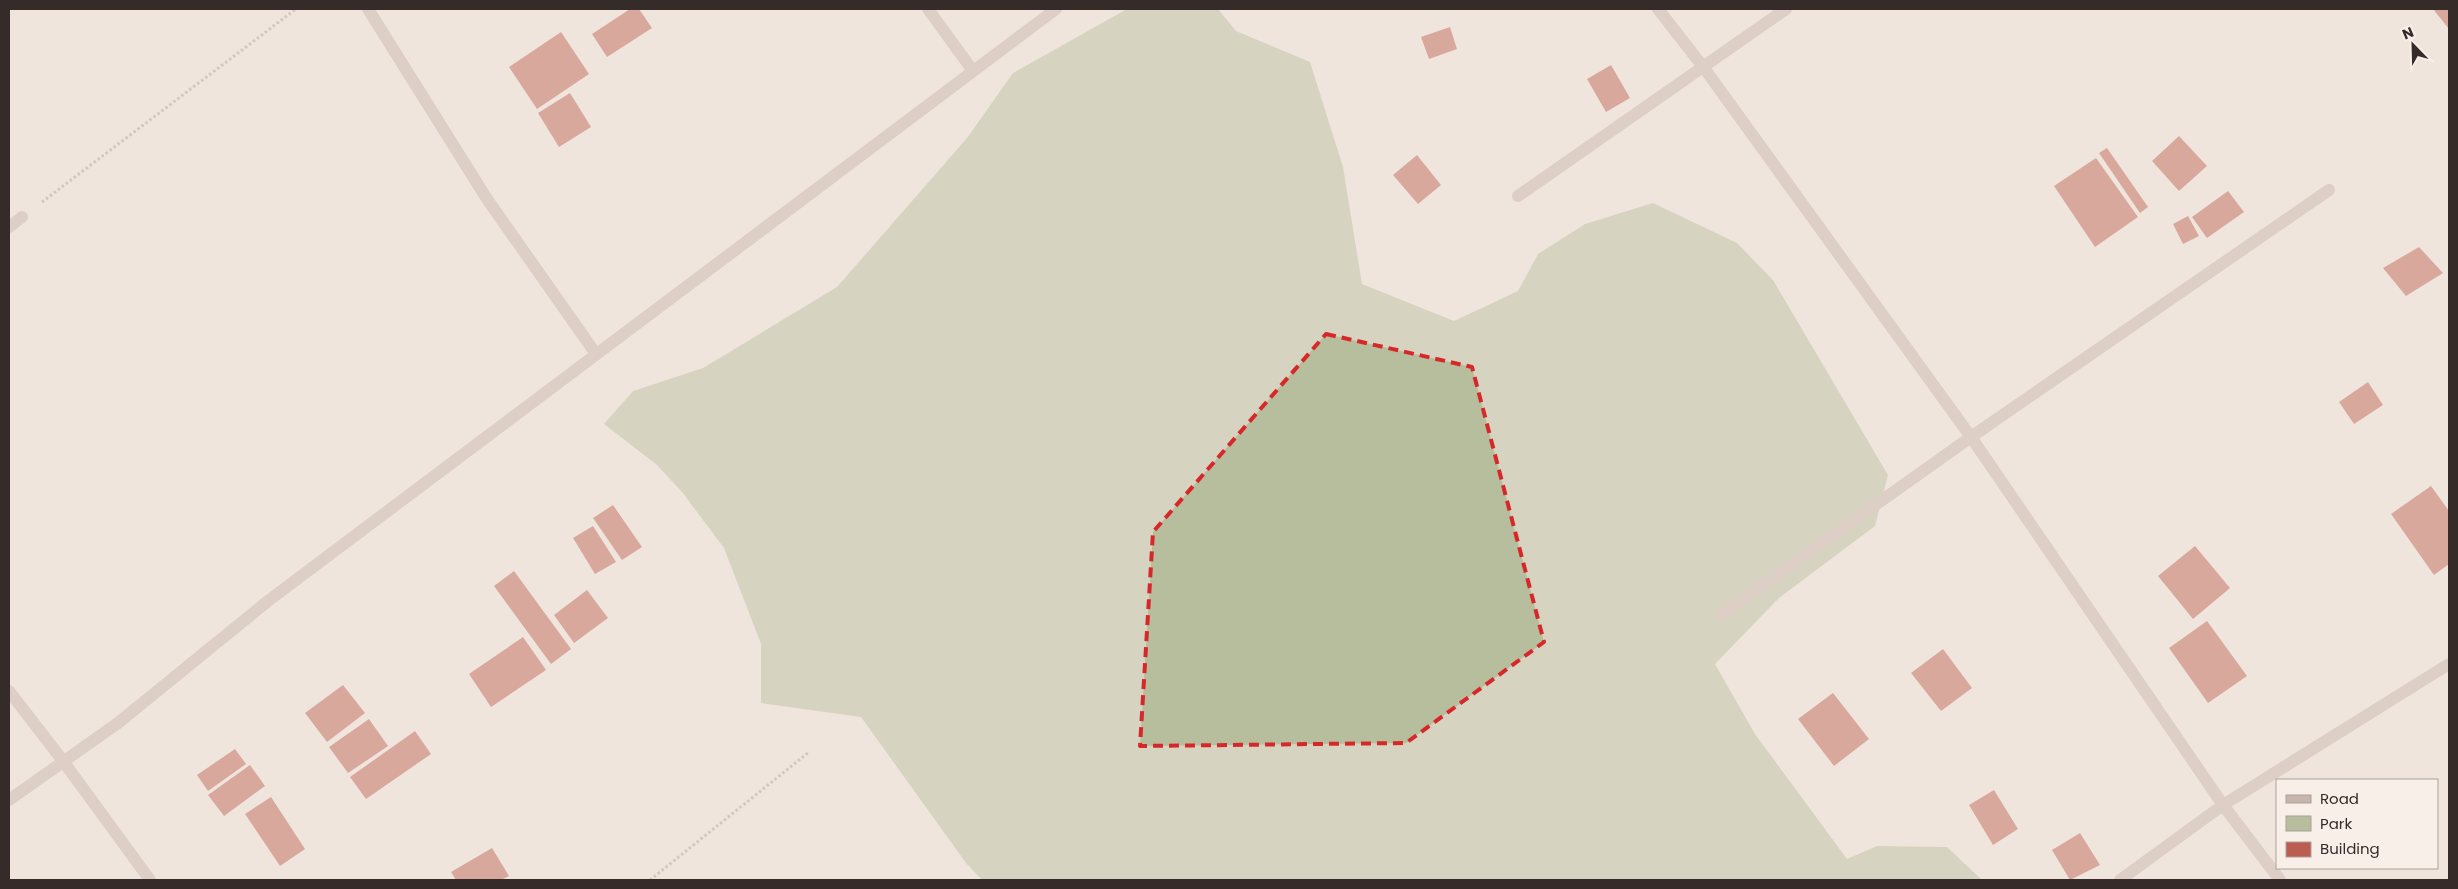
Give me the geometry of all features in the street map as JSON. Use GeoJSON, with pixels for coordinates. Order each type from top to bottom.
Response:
{"type":"FeatureCollection","features":[{"type":"Feature","properties":{"kind":"street"},"geometry":{"type":"LineString","coordinates":[[368,9],[487,199],[596,354]]}},
{"type":"Feature","properties":{"kind":"street"},"geometry":{"type":"LineString","coordinates":[[928,9],[973,71]]}},
{"type":"Feature","properties":{"kind":"street"},"geometry":{"type":"LineString","coordinates":[[9,800],[118,723],[268,601],[1056,9]]}},
{"type":"Feature","properties":{"kind":"street"},"geometry":{"type":"LineString","coordinates":[[1658,9],[1704,68],[1971,436],[2223,805],[2280,880]]}},
{"type":"Feature","properties":{"kind":"street"},"geometry":{"type":"LineString","coordinates":[[1518,196],[1786,9]]}},
{"type":"Feature","properties":{"kind":"street"},"geometry":{"type":"LineString","coordinates":[[1722,614],[1971,436],[2329,190]]}},
{"type":"Feature","properties":{"kind":"street"},"geometry":{"type":"LineString","coordinates":[[9,227],[22,217]]}},
{"type":"Feature","properties":{"kind":"street"},"geometry":{"type":"LineString","coordinates":[[2120,880],[2223,805],[2449,664]]}},
{"type":"Feature","properties":{"kind":"street"},"geometry":{"type":"LineString","coordinates":[[9,691],[150,880]]}},
{"type":"Feature","properties":{"kind":"path"},"geometry":{"type":"LineString","coordinates":[[22,217],[296,9]]}},
{"type":"Feature","properties":{"kind":"path"},"geometry":{"type":"LineString","coordinates":[[650,880],[809,752]]}},
{"type":"Feature","properties":{"kind":"highlighted area"},"geometry":{"type":"Polygon","coordinates":[[[1326,334],[1472,367],[1544,642],[1406,743],[1140,746],[1153,532],[1326,334]]]}},
{"type":"Feature","properties":{"kind":"green space"},"geometry":{"type":"Polygon","coordinates":[[[1127,9],[1218,9],[1236,31],[1310,62],[1343,167],[1362,284],[1454,321],[1518,291],[1538,254],[1585,224],[1653,203],[1737,243],[1773,280],[1888,475],[1875,526],[1779,598],[1715,664],[1755,734],[1847,859],[1877,846],[1947,847],[1982,880],[982,880],[966,863],[861,717],[761,703],[761,644],[724,548],[682,492],[657,465],[604,424],[633,391],[703,368],[837,287],[967,138],[1013,73],[1127,9]]]}},
{"type":"Feature","properties":{"kind":"building"},"geometry":{"type":"Polygon","coordinates":[[[630,9],[639,9],[652,28],[607,57],[592,34],[630,9]]]}},
{"type":"Feature","properties":{"kind":"building"},"geometry":{"type":"Polygon","coordinates":[[[2433,9],[2449,9],[2449,29],[2433,9]]]}},
{"type":"Feature","properties":{"kind":"building"},"geometry":{"type":"Polygon","coordinates":[[[1450,27],[1457,49],[1429,59],[1421,37],[1450,27]]]}},
{"type":"Feature","properties":{"kind":"building"},"geometry":{"type":"Polygon","coordinates":[[[561,32],[589,74],[537,109],[509,67],[561,32]]]}},
{"type":"Feature","properties":{"kind":"building"},"geometry":{"type":"Polygon","coordinates":[[[1611,65],[1630,98],[1606,112],[1587,79],[1611,65]]]}},
{"type":"Feature","properties":{"kind":"building"},"geometry":{"type":"Polygon","coordinates":[[[570,93],[591,127],[559,147],[538,113],[570,93]]]}},
{"type":"Feature","properties":{"kind":"building"},"geometry":{"type":"Polygon","coordinates":[[[2179,136],[2207,166],[2179,191],[2152,161],[2179,136]]]}},
{"type":"Feature","properties":{"kind":"building"},"geometry":{"type":"Polygon","coordinates":[[[2107,148],[2148,207],[2140,213],[2099,153],[2107,148]]]}},
{"type":"Feature","properties":{"kind":"building"},"geometry":{"type":"Polygon","coordinates":[[[1417,155],[1441,185],[1418,204],[1393,175],[1417,155]]]}},
{"type":"Feature","properties":{"kind":"building"},"geometry":{"type":"Polygon","coordinates":[[[2096,158],[2138,217],[2095,247],[2054,186],[2096,158]]]}},
{"type":"Feature","properties":{"kind":"building"},"geometry":{"type":"Polygon","coordinates":[[[2228,191],[2244,212],[2207,238],[2192,217],[2228,191]]]}},
{"type":"Feature","properties":{"kind":"building"},"geometry":{"type":"Polygon","coordinates":[[[2188,216],[2199,236],[2183,244],[2173,224],[2188,216]]]}},
{"type":"Feature","properties":{"kind":"building"},"geometry":{"type":"Polygon","coordinates":[[[2419,247],[2443,273],[2406,296],[2383,268],[2419,247]]]}},
{"type":"Feature","properties":{"kind":"building"},"geometry":{"type":"Polygon","coordinates":[[[2368,382],[2383,405],[2354,424],[2339,402],[2368,382]]]}},
{"type":"Feature","properties":{"kind":"building"},"geometry":{"type":"Polygon","coordinates":[[[2431,486],[2449,511],[2449,564],[2434,575],[2391,514],[2431,486]]]}},
{"type":"Feature","properties":{"kind":"building"},"geometry":{"type":"Polygon","coordinates":[[[613,505],[642,547],[622,560],[593,518],[613,505]]]}},
{"type":"Feature","properties":{"kind":"building"},"geometry":{"type":"Polygon","coordinates":[[[593,526],[616,562],[595,574],[573,538],[593,526]]]}},
{"type":"Feature","properties":{"kind":"building"},"geometry":{"type":"Polygon","coordinates":[[[2195,546],[2230,588],[2193,619],[2158,576],[2195,546]]]}},
{"type":"Feature","properties":{"kind":"building"},"geometry":{"type":"Polygon","coordinates":[[[514,571],[571,649],[551,664],[494,586],[514,571]]]}},
{"type":"Feature","properties":{"kind":"building"},"geometry":{"type":"Polygon","coordinates":[[[587,590],[608,618],[574,643],[554,615],[587,590]]]}},
{"type":"Feature","properties":{"kind":"building"},"geometry":{"type":"Polygon","coordinates":[[[2207,621],[2247,676],[2208,703],[2169,648],[2207,621]]]}},
{"type":"Feature","properties":{"kind":"building"},"geometry":{"type":"Polygon","coordinates":[[[523,637],[546,670],[491,707],[469,674],[523,637]]]}},
{"type":"Feature","properties":{"kind":"building"},"geometry":{"type":"Polygon","coordinates":[[[1943,649],[1972,688],[1941,711],[1911,673],[1943,649]]]}},
{"type":"Feature","properties":{"kind":"building"},"geometry":{"type":"Polygon","coordinates":[[[343,685],[365,713],[327,742],[305,713],[343,685]]]}},
{"type":"Feature","properties":{"kind":"building"},"geometry":{"type":"Polygon","coordinates":[[[1833,693],[1869,739],[1834,766],[1798,719],[1833,693]]]}},
{"type":"Feature","properties":{"kind":"building"},"geometry":{"type":"Polygon","coordinates":[[[369,719],[388,746],[348,773],[329,747],[369,719]]]}},
{"type":"Feature","properties":{"kind":"building"},"geometry":{"type":"Polygon","coordinates":[[[415,731],[431,754],[366,799],[350,777],[415,731]]]}},
{"type":"Feature","properties":{"kind":"building"},"geometry":{"type":"Polygon","coordinates":[[[235,749],[246,764],[208,791],[197,775],[235,749]]]}},
{"type":"Feature","properties":{"kind":"building"},"geometry":{"type":"Polygon","coordinates":[[[250,765],[265,786],[224,816],[208,795],[250,765]]]}},
{"type":"Feature","properties":{"kind":"building"},"geometry":{"type":"Polygon","coordinates":[[[1994,790],[2018,829],[1993,845],[1969,805],[1994,790]]]}},
{"type":"Feature","properties":{"kind":"building"},"geometry":{"type":"Polygon","coordinates":[[[271,797],[305,849],[280,866],[245,814],[271,797]]]}},
{"type":"Feature","properties":{"kind":"building"},"geometry":{"type":"Polygon","coordinates":[[[2080,833],[2100,865],[2070,880],[2052,850],[2080,833]]]}},
{"type":"Feature","properties":{"kind":"building"},"geometry":{"type":"Polygon","coordinates":[[[492,848],[509,876],[501,880],[456,880],[451,872],[492,848]]]}}]}
